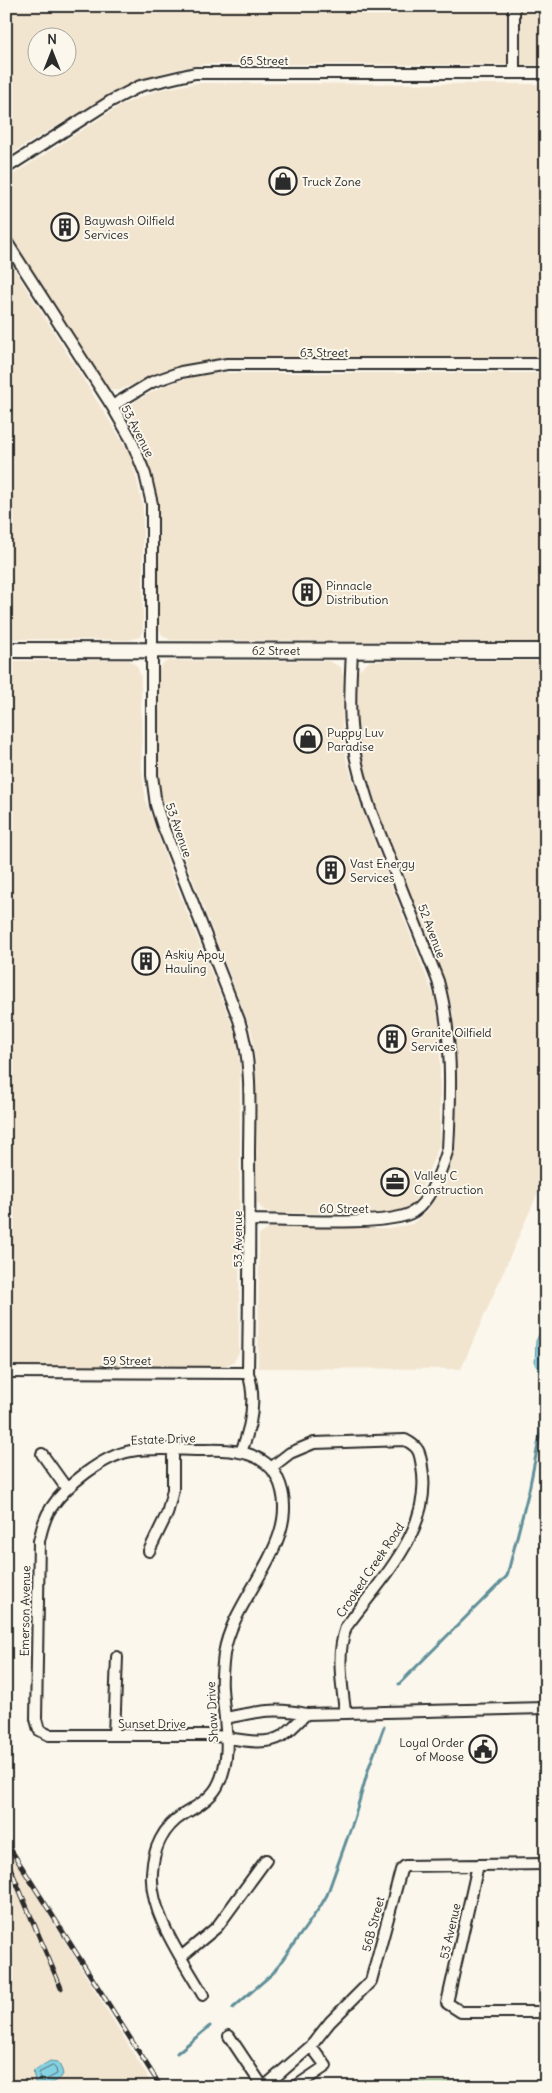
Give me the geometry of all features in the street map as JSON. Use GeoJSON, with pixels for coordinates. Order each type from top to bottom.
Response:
{"type":"FeatureCollection","features":[{"type":"Feature","properties":{"kind":"main road","name":"62 Street"},"geometry":{"type":"LineString","coordinates":[[6,650],[546,651]]}},
{"type":"Feature","properties":{"kind":"street"},"geometry":{"type":"LineString","coordinates":[[514,6],[514,73]]}},
{"type":"Feature","properties":{"kind":"street","name":"65 Street"},"geometry":{"type":"LineString","coordinates":[[6,168],[111,101],[140,86],[195,73],[546,73]]}},
{"type":"Feature","properties":{"kind":"street","name":"53 Avenue"},"geometry":{"type":"LineString","coordinates":[[6,241],[112,406],[137,452],[145,474],[152,504],[152,775],[156,805],[187,892],[244,1036],[248,1062],[250,1220],[248,1373],[253,1387],[252,1412],[248,1435],[242,1452]]}},
{"type":"Feature","properties":{"kind":"street","name":"63 Street"},"geometry":{"type":"LineString","coordinates":[[112,406],[152,382],[181,372],[227,364],[546,364]]}},
{"type":"Feature","properties":{"kind":"street","name":"52 Avenue"},"geometry":{"type":"LineString","coordinates":[[352,650],[351,724],[361,783],[438,981],[448,1030],[448,1149],[442,1168],[429,1195]]}},
{"type":"Feature","properties":{"kind":"street","name":"60 Street"},"geometry":{"type":"LineString","coordinates":[[250,1220],[370,1220],[401,1218],[415,1211],[429,1195]]}},
{"type":"Feature","properties":{"kind":"street","name":"59 Street"},"geometry":{"type":"LineString","coordinates":[[6,1372],[248,1373]]}},
{"type":"Feature","properties":{"kind":"street","name":"Crooked Creek Road"},"geometry":{"type":"LineString","coordinates":[[272,1467],[290,1453],[314,1443],[405,1440],[415,1445],[420,1454],[424,1476],[424,1490],[422,1504],[412,1535],[346,1627],[342,1640],[340,1652],[345,1712]]}},
{"type":"Feature","properties":{"kind":"street","name":"Estate Drive"},"geometry":{"type":"LineString","coordinates":[[67,1489],[97,1466],[115,1456],[138,1450],[242,1452]]}},
{"type":"Feature","properties":{"kind":"street"},"geometry":{"type":"LineString","coordinates":[[149,1551],[167,1514],[173,1490],[173,1450]]}},
{"type":"Feature","properties":{"kind":"street"},"geometry":{"type":"LineString","coordinates":[[242,1452],[272,1467]]}},
{"type":"Feature","properties":{"kind":"street"},"geometry":{"type":"LineString","coordinates":[[42,1454],[67,1489]]}},
{"type":"Feature","properties":{"kind":"street","name":"Shaw Drive"},"geometry":{"type":"LineString","coordinates":[[203,1995],[158,1913],[152,1893],[152,1872],[155,1850],[165,1831],[172,1823],[207,1799],[216,1789],[222,1776],[227,1737],[222,1686],[224,1652],[238,1612],[262,1571],[283,1526],[286,1504],[281,1484],[272,1467]]}},
{"type":"Feature","properties":{"kind":"street","name":"Emerson Avenue"},"geometry":{"type":"LineString","coordinates":[[49,1735],[39,1730],[36,1720],[39,1540],[43,1523],[51,1508],[67,1489]]}},
{"type":"Feature","properties":{"kind":"street"},"geometry":{"type":"LineString","coordinates":[[114,1735],[117,1657]]}},
{"type":"Feature","properties":{"kind":"street"},"geometry":{"type":"LineString","coordinates":[[226,1718],[273,1709],[285,1709],[306,1714],[546,1708]]}},
{"type":"Feature","properties":{"kind":"street","name":"Sunset Drive"},"geometry":{"type":"LineString","coordinates":[[49,1735],[227,1737],[262,1742],[281,1736],[306,1714]]}},
{"type":"Feature","properties":{"kind":"street"},"geometry":{"type":"LineString","coordinates":[[181,1957],[217,1927],[266,1860]]}},
{"type":"Feature","properties":{"kind":"street","name":"56B Street"},"geometry":{"type":"LineString","coordinates":[[229,2036],[263,2087],[311,2046],[330,2022],[371,1981],[401,1870],[405,1866],[546,1864]]}},
{"type":"Feature","properties":{"kind":"street","name":"53 Avenue"},"geometry":{"type":"LineString","coordinates":[[478,1865],[447,2003],[461,2012],[546,2012]]}},
{"type":"Feature","properties":{"kind":"street"},"geometry":{"type":"LineString","coordinates":[[295,2087],[326,2066],[311,2046]]}},
{"type":"Feature","properties":{"kind":"shaded area"},"geometry":{"type":"Polygon","coordinates":[[[6,6],[546,6],[546,65],[204,64],[168,71],[114,91],[6,157],[6,6]]]}},
{"type":"Feature","properties":{"kind":"shaded area"},"geometry":{"type":"Polygon","coordinates":[[[196,83],[546,84],[546,359],[214,359],[183,365],[117,391],[107,388],[6,229],[6,179],[121,105],[159,90],[196,83]]]}},
{"type":"Feature","properties":{"kind":"shaded area"},"geometry":{"type":"Polygon","coordinates":[[[6,256],[131,455],[143,506],[143,629],[140,637],[129,640],[6,639],[6,256]]]}},
{"type":"Feature","properties":{"kind":"shaded area"},"geometry":{"type":"Polygon","coordinates":[[[219,373],[546,373],[546,642],[170,640],[162,635],[158,626],[158,512],[152,473],[128,419],[129,408],[137,400],[166,385],[195,376],[219,373]]]}},
{"type":"Feature","properties":{"kind":"shaded area"},"geometry":{"type":"Polygon","coordinates":[[[129,660],[137,666],[141,677],[142,769],[146,802],[174,880],[235,1032],[240,1065],[239,1352],[234,1362],[224,1366],[6,1367],[6,661],[129,660]]]}},
{"type":"Feature","properties":{"kind":"shaded area"},"geometry":{"type":"Polygon","coordinates":[[[169,661],[328,661],[341,667],[343,676],[342,722],[346,758],[360,804],[435,999],[440,1031],[440,1143],[419,1195],[408,1208],[394,1213],[271,1213],[262,1209],[257,1202],[256,1065],[252,1033],[163,802],[158,782],[158,673],[162,664],[169,661]]]}},
{"type":"Feature","properties":{"kind":"shaded area"},"geometry":{"type":"Polygon","coordinates":[[[370,661],[546,661],[546,1174],[461,1369],[258,1368],[259,1235],[270,1228],[389,1228],[412,1224],[429,1209],[450,1167],[456,1145],[453,1011],[437,961],[368,788],[360,754],[356,723],[357,672],[370,661]]]}},
{"type":"Feature","properties":{"kind":"shaded area"},"geometry":{"type":"Polygon","coordinates":[[[6,1845],[154,2087],[6,2087],[6,1845]]]}},
{"type":"Feature","properties":{"kind":"green space"},"geometry":{"type":"Polygon","coordinates":[[[411,2082],[546,2082],[546,2087],[404,2087],[411,2082]]]}},
{"type":"Feature","properties":{"kind":"water"},"geometry":{"type":"Polygon","coordinates":[[[546,1320],[546,1377],[535,1365],[536,1341],[546,1320]]]}},
{"type":"Feature","properties":{"kind":"water"},"geometry":{"type":"Polygon","coordinates":[[[50,2061],[58,2062],[63,2075],[51,2084],[36,2087],[33,2071],[50,2061]]]}},
{"type":"Feature","properties":{"kind":"waterway"},"geometry":{"type":"LineString","coordinates":[[399,1684],[507,1576],[529,1490],[541,1430],[546,1423]]}},
{"type":"Feature","properties":{"kind":"waterway"},"geometry":{"type":"LineString","coordinates":[[233,2008],[273,1973],[327,1895],[384,1727]]}},
{"type":"Feature","properties":{"kind":"waterway"},"geometry":{"type":"LineString","coordinates":[[177,2053],[210,2026]]}},
{"type":"Feature","properties":{"kind":"railway"},"geometry":{"type":"LineString","coordinates":[[6,1842],[161,2087]]}},
{"type":"Feature","properties":{"kind":"railway"},"geometry":{"type":"LineString","coordinates":[[6,1858],[61,1988]]}},
{"type":"Feature","properties":{"kind":"place","name":"Truck Zone"},"geometry":{"type":"Point","coordinates":[283,181]}},
{"type":"Feature","properties":{"kind":"place","name":"Baywash Oilfield Services"},"geometry":{"type":"Point","coordinates":[65,227]}},
{"type":"Feature","properties":{"kind":"place","name":"Pinnacle Distribution"},"geometry":{"type":"Point","coordinates":[307,592]}},
{"type":"Feature","properties":{"kind":"place","name":"Puppy Luv Paradise"},"geometry":{"type":"Point","coordinates":[308,739]}},
{"type":"Feature","properties":{"kind":"place","name":"Vast Energy Services"},"geometry":{"type":"Point","coordinates":[331,870]}},
{"type":"Feature","properties":{"kind":"place","name":"Askiy Apoy Hauling"},"geometry":{"type":"Point","coordinates":[146,961]}},
{"type":"Feature","properties":{"kind":"place","name":"Granite Oilfield Services"},"geometry":{"type":"Point","coordinates":[392,1039]}},
{"type":"Feature","properties":{"kind":"place","name":"Valley C Construction"},"geometry":{"type":"Point","coordinates":[395,1182]}},
{"type":"Feature","properties":{"kind":"place","name":"Loyal Order of Moose"},"geometry":{"type":"Point","coordinates":[483,1749]}}]}
